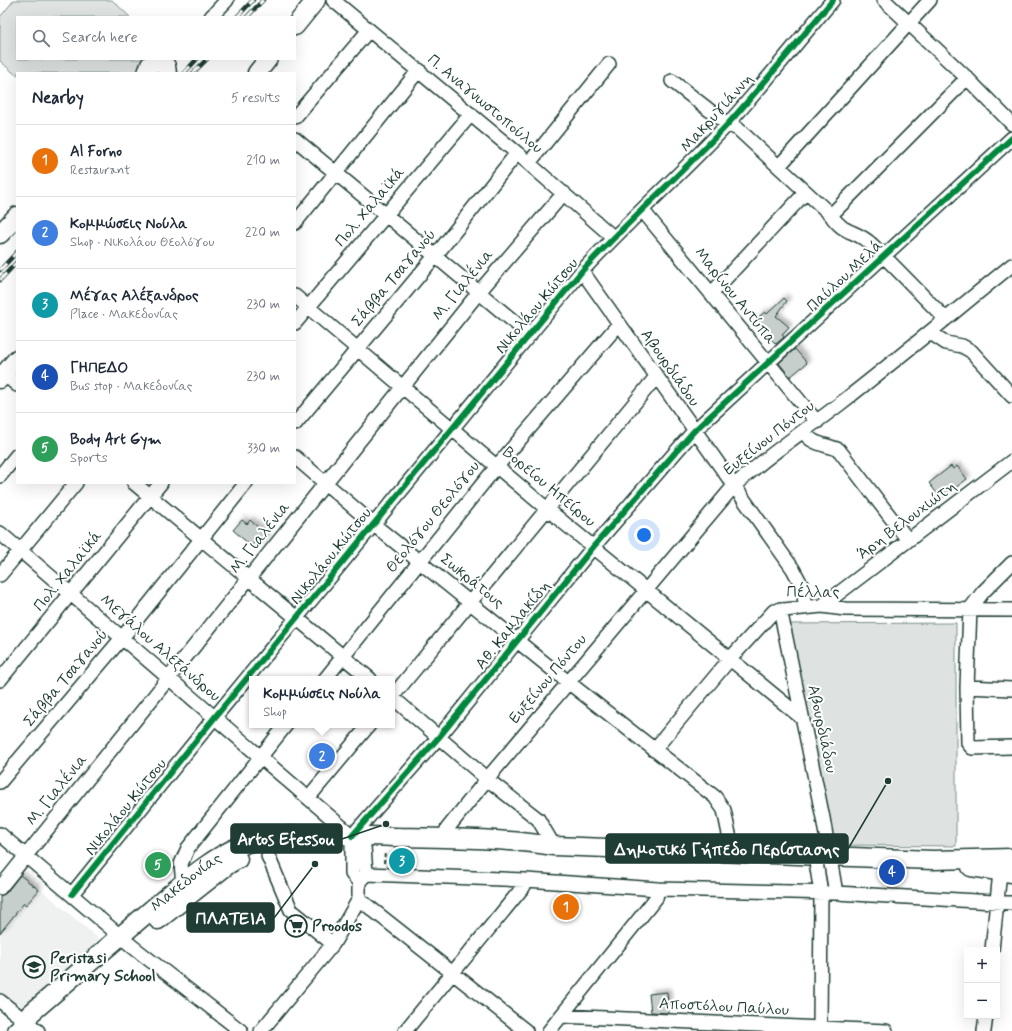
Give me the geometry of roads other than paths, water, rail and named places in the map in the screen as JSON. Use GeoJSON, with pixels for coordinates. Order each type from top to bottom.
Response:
{"type":"FeatureCollection","features":[{"type":"Feature","properties":{"kind":"main road"},"geometry":{"type":"LineString","coordinates":[[296,25],[316,0]]}},
{"type":"Feature","properties":{"kind":"main road"},"geometry":{"type":"LineString","coordinates":[[258,72],[267,60]]}},
{"type":"Feature","properties":{"kind":"main road"},"geometry":{"type":"LineString","coordinates":[[0,234],[16,217]]}},
{"type":"Feature","properties":{"kind":"main road"},"geometry":{"type":"LineString","coordinates":[[7,380],[16,361]]}},
{"type":"Feature","properties":{"kind":"main road","name":"Μακεδονίας"},"geometry":{"type":"LineString","coordinates":[[124,940],[183,883],[226,853],[268,838],[285,836],[356,843],[521,852],[554,846]]}},
{"type":"Feature","properties":{"kind":"main road","name":"Μακεδονίας"},"geometry":{"type":"LineString","coordinates":[[27,1028],[30,1014],[124,940],[229,864],[254,852],[272,847],[444,838],[521,841],[554,846],[934,860]]}},
{"type":"Feature","properties":{"kind":"main road"},"geometry":{"type":"LineString","coordinates":[[934,860],[1012,858]]}},
{"type":"Feature","properties":{"kind":"main road"},"geometry":{"type":"LineString","coordinates":[[934,860],[1006,872]]}},
{"type":"Feature","properties":{"kind":"street"},"geometry":{"type":"LineString","coordinates":[[211,16],[227,0]]}},
{"type":"Feature","properties":{"kind":"street","name":"Π. Αναγνωστοπούλου"},"geometry":{"type":"LineString","coordinates":[[333,0],[530,163],[613,237]]}},
{"type":"Feature","properties":{"kind":"street","name":"Μακρυγιάννη"},"geometry":{"type":"LineString","coordinates":[[613,237],[643,211],[727,124],[833,0]]}},
{"type":"Feature","properties":{"kind":"street"},"geometry":{"type":"LineString","coordinates":[[884,0],[967,78],[1012,124]]}},
{"type":"Feature","properties":{"kind":"street"},"geometry":{"type":"LineString","coordinates":[[780,166],[910,24],[930,0]]}},
{"type":"Feature","properties":{"kind":"street"},"geometry":{"type":"LineString","coordinates":[[296,116],[369,30]]}},
{"type":"Feature","properties":{"kind":"street"},"geometry":{"type":"LineString","coordinates":[[530,163],[609,64]]}},
{"type":"Feature","properties":{"kind":"street"},"geometry":{"type":"LineString","coordinates":[[296,221],[336,174],[419,70]]}},
{"type":"Feature","properties":{"kind":"street"},"geometry":{"type":"LineString","coordinates":[[831,215],[967,78]]}},
{"type":"Feature","properties":{"kind":"street"},"geometry":{"type":"LineString","coordinates":[[672,80],[727,124],[738,129],[780,166],[831,215],[837,224],[869,243],[946,319]]}},
{"type":"Feature","properties":{"kind":"street","name":"Πολ. Χαλαϊκά"},"geometry":{"type":"LineString","coordinates":[[296,322],[471,114]]}},
{"type":"Feature","properties":{"kind":"street","name":"Παύλου Μελά"},"geometry":{"type":"LineString","coordinates":[[694,431],[1012,138]]}},
{"type":"Feature","properties":{"kind":"street"},"geometry":{"type":"LineString","coordinates":[[296,141],[386,216],[436,255],[530,335]]}},
{"type":"Feature","properties":{"kind":"street","name":"Σάββα Τσαγανού"},"geometry":{"type":"LineString","coordinates":[[296,423],[436,255],[517,153]]}},
{"type":"Feature","properties":{"kind":"street"},"geometry":{"type":"LineString","coordinates":[[711,294],[806,192]]}},
{"type":"Feature","properties":{"kind":"street","name":"Μ. Γιαλένια"},"geometry":{"type":"LineString","coordinates":[[0,888],[170,679],[479,292],[564,193]]}},
{"type":"Feature","properties":{"kind":"street","name":"Μαρίνου Αντύπα"},"geometry":{"type":"LineString","coordinates":[[643,211],[817,422]]}},
{"type":"Feature","properties":{"kind":"street","name":"Νικολάου Κώτσου"},"geometry":{"type":"LineString","coordinates":[[72,894],[373,524],[582,272],[613,237]]}},
{"type":"Feature","properties":{"kind":"street","name":"Ευξείνου Πόντου"},"geometry":{"type":"LineString","coordinates":[[444,838],[447,830],[487,779],[733,487],[754,467],[804,432],[931,333],[1012,265]]}},
{"type":"Feature","properties":{"kind":"street","name":"Αβουρδιάδου"},"geometry":{"type":"LineString","coordinates":[[582,272],[733,487],[793,568],[801,584],[806,606]]}},
{"type":"Feature","properties":{"kind":"street","name":"Βορείου Ηπείρου"},"geometry":{"type":"LineString","coordinates":[[296,297],[547,509],[646,589],[729,660],[802,718]]}},
{"type":"Feature","properties":{"kind":"street","name":"Θεολόγου Θεολόγου"},"geometry":{"type":"LineString","coordinates":[[327,676],[497,466],[618,325]]}},
{"type":"Feature","properties":{"kind":"street"},"geometry":{"type":"LineString","coordinates":[[931,333],[946,343],[962,346],[971,351],[1012,396]]}},
{"type":"Feature","properties":{"kind":"street"},"geometry":{"type":"LineString","coordinates":[[395,693],[656,377]]}},
{"type":"Feature","properties":{"kind":"street","name":"Αθ. Καμλακίδη"},"geometry":{"type":"LineString","coordinates":[[356,843],[439,737],[594,546],[694,431]]}},
{"type":"Feature","properties":{"kind":"street"},"geometry":{"type":"LineString","coordinates":[[804,432],[812,442],[830,446],[839,450],[908,540]]}},
{"type":"Feature","properties":{"kind":"street"},"geometry":{"type":"LineString","coordinates":[[0,476],[16,456]]}},
{"type":"Feature","properties":{"kind":"street","name":"Σωκράτους"},"geometry":{"type":"LineString","coordinates":[[296,458],[326,482],[373,524],[720,803],[728,823],[733,853]]}},
{"type":"Feature","properties":{"kind":"street","name":"Άρη Βελουχιώτη"},"geometry":{"type":"LineString","coordinates":[[822,606],[1012,461]]}},
{"type":"Feature","properties":{"kind":"street"},"geometry":{"type":"LineString","coordinates":[[0,575],[75,484]]}},
{"type":"Feature","properties":{"kind":"street"},"geometry":{"type":"LineString","coordinates":[[135,484],[366,676]]}},
{"type":"Feature","properties":{"kind":"street","name":"Πολ. Χαλαϊκά"},"geometry":{"type":"LineString","coordinates":[[0,680],[161,484]]}},
{"type":"Feature","properties":{"kind":"street","name":"Σάββα Τσαγανού"},"geometry":{"type":"LineString","coordinates":[[0,782],[122,638],[245,484]]}},
{"type":"Feature","properties":{"kind":"street","name":"Μεγάλου Αλεξάνδρου"},"geometry":{"type":"LineString","coordinates":[[0,533],[260,756],[356,843]]}},
{"type":"Feature","properties":{"kind":"street"},"geometry":{"type":"LineString","coordinates":[[1012,563],[983,592],[970,609],[967,687],[970,746],[972,748],[1012,747]]}},
{"type":"Feature","properties":{"kind":"street","name":"Πέλλας"},"geometry":{"type":"LineString","coordinates":[[654,750],[729,660],[770,614],[780,609],[822,606],[845,609],[1012,610]]}},
{"type":"Feature","properties":{"kind":"street","name":"Αβουρδιάδου"},"geometry":{"type":"LineString","coordinates":[[780,609],[802,718],[822,856]]}},
{"type":"Feature","properties":{"kind":"street"},"geometry":{"type":"LineString","coordinates":[[967,687],[1012,689]]}},
{"type":"Feature","properties":{"kind":"street"},"geometry":{"type":"LineString","coordinates":[[395,700],[487,779],[538,819],[554,846]]}},
{"type":"Feature","properties":{"kind":"street"},"geometry":{"type":"LineString","coordinates":[[183,883],[181,864],[188,848],[283,728]]}},
{"type":"Feature","properties":{"kind":"street"},"geometry":{"type":"LineString","coordinates":[[308,798],[366,728]]}},
{"type":"Feature","properties":{"kind":"street"},"geometry":{"type":"LineString","coordinates":[[0,834],[124,940],[241,1031]]}},
{"type":"Feature","properties":{"kind":"street"},"geometry":{"type":"LineString","coordinates":[[356,843],[352,874],[362,878],[526,880],[658,889],[821,893],[1012,903]]}},
{"type":"Feature","properties":{"kind":"street"},"geometry":{"type":"LineString","coordinates":[[268,856],[291,910],[333,944]]}},
{"type":"Feature","properties":{"kind":"street"},"geometry":{"type":"LineString","coordinates":[[820,1030],[822,856]]}},
{"type":"Feature","properties":{"kind":"street"},"geometry":{"type":"LineString","coordinates":[[822,856],[836,894]]}},
{"type":"Feature","properties":{"kind":"street"},"geometry":{"type":"LineString","coordinates":[[992,947],[997,902],[1006,872]]}},
{"type":"Feature","properties":{"kind":"street"},"geometry":{"type":"LineString","coordinates":[[261,1031],[333,944],[359,899],[362,878]]}},
{"type":"Feature","properties":{"kind":"street"},"geometry":{"type":"LineString","coordinates":[[405,1031],[524,886],[526,880]]}},
{"type":"Feature","properties":{"kind":"street"},"geometry":{"type":"LineString","coordinates":[[549,1031],[656,898],[658,889]]}},
{"type":"Feature","properties":{"kind":"street"},"geometry":{"type":"LineString","coordinates":[[359,899],[526,1031]]}},
{"type":"Feature","properties":{"kind":"street"},"geometry":{"type":"LineString","coordinates":[[0,1001],[27,1028]]}},
{"type":"Feature","properties":{"kind":"street","name":"Αποστόλου Παύλου"},"geometry":{"type":"LineString","coordinates":[[561,1016],[820,1030],[886,1031]]}},
{"type":"Feature","properties":{"kind":"street"},"geometry":{"type":"LineString","coordinates":[[984,1031],[986,1019]]}},
{"type":"Feature","properties":{"kind":"railway"},"geometry":{"type":"LineString","coordinates":[[238,16],[253,0]]}},
{"type":"Feature","properties":{"kind":"railway"},"geometry":{"type":"LineString","coordinates":[[248,16],[263,0]]}},
{"type":"Feature","properties":{"kind":"railway"},"geometry":{"type":"LineString","coordinates":[[185,72],[196,60]]}},
{"type":"Feature","properties":{"kind":"railway"},"geometry":{"type":"LineString","coordinates":[[194,72],[206,60]]}},
{"type":"Feature","properties":{"kind":"railway"},"geometry":{"type":"LineString","coordinates":[[0,270],[16,253]]}},
{"type":"Feature","properties":{"kind":"railway"},"geometry":{"type":"LineString","coordinates":[[0,280],[16,263]]}},
{"type":"Feature","properties":{"kind":"place","name":"Κομμώσεις Νούλα"},"geometry":{"type":"Point","coordinates":[322,756]}},
{"type":"Feature","properties":{"kind":"place","name":"Δημοτικό Γήπεδο Περίστασης"},"geometry":{"type":"Point","coordinates":[888,781]}},
{"type":"Feature","properties":{"kind":"place","name":"Artos Efessou"},"geometry":{"type":"Point","coordinates":[386,824]}},
{"type":"Feature","properties":{"kind":"place","name":"Μέγας Αλέξανδρος"},"geometry":{"type":"Point","coordinates":[402,861]}},
{"type":"Feature","properties":{"kind":"place","name":"ΠΛΑΤΕΙΑ"},"geometry":{"type":"Point","coordinates":[315,864]}},
{"type":"Feature","properties":{"kind":"place","name":"Body Art Gym"},"geometry":{"type":"Point","coordinates":[158,865]}},
{"type":"Feature","properties":{"kind":"place","name":"ΓΗΠΕΔΟ"},"geometry":{"type":"Point","coordinates":[892,872]}},
{"type":"Feature","properties":{"kind":"place","name":"Al Forno"},"geometry":{"type":"Point","coordinates":[566,907]}},
{"type":"Feature","properties":{"kind":"place","name":"Proodos"},"geometry":{"type":"Point","coordinates":[296,926]}},
{"type":"Feature","properties":{"kind":"place","name":"Peristasi Primary School"},"geometry":{"type":"Point","coordinates":[34,967]}}]}
